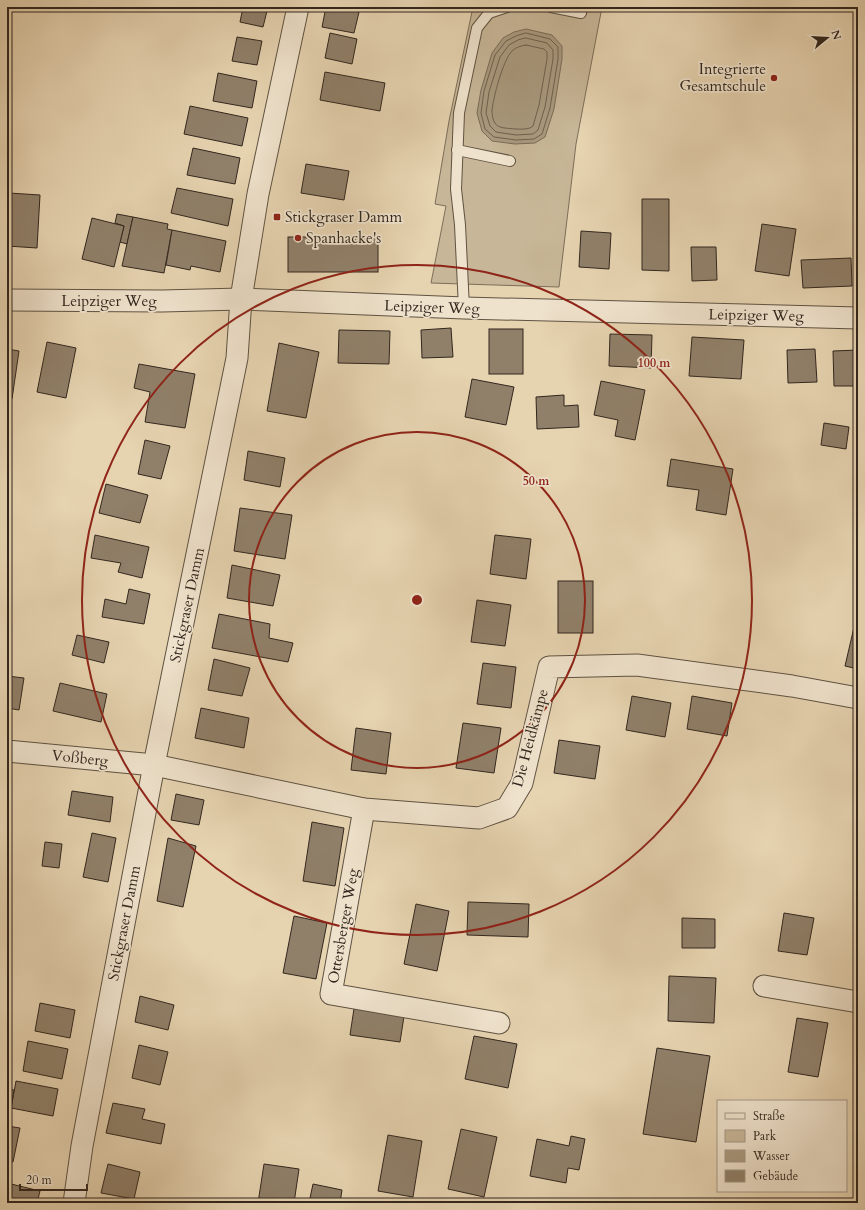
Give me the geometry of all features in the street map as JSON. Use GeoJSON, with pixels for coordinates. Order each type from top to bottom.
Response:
{"type":"FeatureCollection","features":[{"type":"Feature","properties":{"kind":"street","name":"Stickgraser Damm"},"geometry":{"type":"LineString","coordinates":[[74,1203],[84,1138],[154,765],[237,358],[241,299],[258,194],[298,7]]}},
{"type":"Feature","properties":{"kind":"street","name":"Leipziger Weg"},"geometry":{"type":"LineString","coordinates":[[7,300],[162,301],[241,299],[464,308],[858,318]]}},
{"type":"Feature","properties":{"kind":"street","name":"Die Heidkämpe"},"geometry":{"type":"LineString","coordinates":[[154,765],[364,809],[479,818],[507,808],[522,783],[549,667],[637,665],[792,686],[858,698]]}},
{"type":"Feature","properties":{"kind":"street","name":"Voßberg"},"geometry":{"type":"LineString","coordinates":[[7,751],[154,765]]}},
{"type":"Feature","properties":{"kind":"street","name":"Ottersberger Weg"},"geometry":{"type":"LineString","coordinates":[[364,809],[331,994],[499,1023]]}},
{"type":"Feature","properties":{"kind":"street"},"geometry":{"type":"LineString","coordinates":[[764,986],[858,1002]]}},
{"type":"Feature","properties":{"kind":"lane"},"geometry":{"type":"LineString","coordinates":[[464,308],[460,225],[456,189],[459,113],[477,28],[489,13],[507,7]]}},
{"type":"Feature","properties":{"kind":"lane"},"geometry":{"type":"LineString","coordinates":[[551,7],[581,13]]}},
{"type":"Feature","properties":{"kind":"lane"},"geometry":{"type":"LineString","coordinates":[[457,150],[510,161]]}},
{"type":"Feature","properties":{"kind":"green space"},"geometry":{"type":"Polygon","coordinates":[[[473,7],[602,7],[576,144],[559,287],[431,283],[446,206],[435,204],[449,121],[473,7]]]}},
{"type":"Feature","properties":{"kind":"water"},"geometry":{"type":"Polygon","coordinates":[[[526,29],[552,35],[562,46],[562,59],[554,109],[545,137],[535,143],[515,144],[492,141],[482,131],[477,113],[481,90],[492,53],[503,38],[514,32],[526,29]]]}},
{"type":"Feature","properties":{"kind":"building"},"geometry":{"type":"Polygon","coordinates":[[[243,7],[268,7],[263,27],[240,22],[243,7]]]}},
{"type":"Feature","properties":{"kind":"building"},"geometry":{"type":"Polygon","coordinates":[[[326,7],[360,8],[354,33],[322,27],[326,7]]]}},
{"type":"Feature","properties":{"kind":"building"},"geometry":{"type":"Polygon","coordinates":[[[330,33],[357,39],[352,64],[325,58],[330,33]]]}},
{"type":"Feature","properties":{"kind":"building"},"geometry":{"type":"Polygon","coordinates":[[[237,37],[262,41],[257,65],[232,61],[237,37]]]}},
{"type":"Feature","properties":{"kind":"building"},"geometry":{"type":"Polygon","coordinates":[[[325,72],[385,83],[380,111],[320,100],[325,72]]]}},
{"type":"Feature","properties":{"kind":"building"},"geometry":{"type":"Polygon","coordinates":[[[218,73],[257,81],[252,108],[213,101],[218,73]]]}},
{"type":"Feature","properties":{"kind":"building"},"geometry":{"type":"Polygon","coordinates":[[[190,106],[248,118],[242,146],[184,134],[190,106]]]}},
{"type":"Feature","properties":{"kind":"building"},"geometry":{"type":"Polygon","coordinates":[[[193,148],[240,158],[235,184],[187,175],[193,148]]]}},
{"type":"Feature","properties":{"kind":"building"},"geometry":{"type":"Polygon","coordinates":[[[306,164],[349,171],[344,200],[301,193],[306,164]]]}},
{"type":"Feature","properties":{"kind":"building"},"geometry":{"type":"Polygon","coordinates":[[[177,188],[233,199],[228,226],[171,213],[177,188]]]}},
{"type":"Feature","properties":{"kind":"building"},"geometry":{"type":"Polygon","coordinates":[[[9,193],[40,195],[37,248],[7,246],[9,193]]]}},
{"type":"Feature","properties":{"kind":"building"},"geometry":{"type":"Polygon","coordinates":[[[642,199],[669,199],[669,271],[642,270],[642,199]]]}},
{"type":"Feature","properties":{"kind":"building"},"geometry":{"type":"Polygon","coordinates":[[[117,214],[133,217],[127,244],[120,242],[124,226],[115,223],[117,214]]]}},
{"type":"Feature","properties":{"kind":"building"},"geometry":{"type":"Polygon","coordinates":[[[133,217],[168,224],[167,229],[172,230],[164,273],[122,266],[133,217]]]}},
{"type":"Feature","properties":{"kind":"building"},"geometry":{"type":"Polygon","coordinates":[[[92,218],[124,226],[114,267],[82,259],[92,218]]]}},
{"type":"Feature","properties":{"kind":"building"},"geometry":{"type":"Polygon","coordinates":[[[762,224],[796,229],[789,276],[755,271],[762,224]]]}},
{"type":"Feature","properties":{"kind":"building"},"geometry":{"type":"Polygon","coordinates":[[[172,230],[226,241],[220,272],[191,266],[190,270],[166,265],[172,230]]]}},
{"type":"Feature","properties":{"kind":"building"},"geometry":{"type":"Polygon","coordinates":[[[581,231],[611,233],[609,269],[579,267],[581,231]]]}},
{"type":"Feature","properties":{"kind":"building"},"geometry":{"type":"Polygon","coordinates":[[[288,237],[378,237],[378,272],[288,272],[288,237]]]}},
{"type":"Feature","properties":{"kind":"building"},"geometry":{"type":"Polygon","coordinates":[[[691,247],[716,247],[717,280],[692,281],[691,247]]]}},
{"type":"Feature","properties":{"kind":"building"},"geometry":{"type":"Polygon","coordinates":[[[851,258],[852,286],[803,288],[801,260],[851,258]]]}},
{"type":"Feature","properties":{"kind":"building"},"geometry":{"type":"Polygon","coordinates":[[[451,328],[453,357],[422,358],[421,330],[451,328]]]}},
{"type":"Feature","properties":{"kind":"building"},"geometry":{"type":"Polygon","coordinates":[[[489,329],[523,329],[523,374],[489,374],[489,329]]]}},
{"type":"Feature","properties":{"kind":"building"},"geometry":{"type":"Polygon","coordinates":[[[339,330],[390,331],[389,364],[338,363],[339,330]]]}},
{"type":"Feature","properties":{"kind":"building"},"geometry":{"type":"Polygon","coordinates":[[[610,334],[652,335],[651,368],[609,366],[610,334]]]}},
{"type":"Feature","properties":{"kind":"building"},"geometry":{"type":"Polygon","coordinates":[[[692,337],[744,340],[741,379],[689,376],[692,337]]]}},
{"type":"Feature","properties":{"kind":"building"},"geometry":{"type":"Polygon","coordinates":[[[47,342],[76,348],[66,398],[37,392],[47,342]]]}},
{"type":"Feature","properties":{"kind":"building"},"geometry":{"type":"Polygon","coordinates":[[[279,343],[319,352],[306,418],[267,411],[279,343]]]}},
{"type":"Feature","properties":{"kind":"building"},"geometry":{"type":"Polygon","coordinates":[[[7,349],[19,351],[12,399],[7,398],[7,349]]]}},
{"type":"Feature","properties":{"kind":"building"},"geometry":{"type":"Polygon","coordinates":[[[815,349],[817,382],[788,383],[787,350],[815,349]]]}},
{"type":"Feature","properties":{"kind":"building"},"geometry":{"type":"Polygon","coordinates":[[[858,350],[858,386],[834,386],[833,351],[858,350]]]}},
{"type":"Feature","properties":{"kind":"building"},"geometry":{"type":"Polygon","coordinates":[[[139,364],[195,374],[185,428],[145,422],[150,392],[134,388],[139,364]]]}},
{"type":"Feature","properties":{"kind":"building"},"geometry":{"type":"Polygon","coordinates":[[[472,379],[514,387],[506,425],[465,417],[472,379]]]}},
{"type":"Feature","properties":{"kind":"building"},"geometry":{"type":"Polygon","coordinates":[[[601,381],[645,390],[635,440],[615,436],[618,420],[594,415],[601,381]]]}},
{"type":"Feature","properties":{"kind":"building"},"geometry":{"type":"Polygon","coordinates":[[[564,395],[564,406],[578,405],[579,427],[537,429],[536,397],[564,395]]]}},
{"type":"Feature","properties":{"kind":"building"},"geometry":{"type":"Polygon","coordinates":[[[824,423],[849,427],[846,449],[821,445],[824,423]]]}},
{"type":"Feature","properties":{"kind":"building"},"geometry":{"type":"Polygon","coordinates":[[[145,440],[170,446],[161,479],[138,474],[145,440]]]}},
{"type":"Feature","properties":{"kind":"building"},"geometry":{"type":"Polygon","coordinates":[[[248,451],[285,458],[280,487],[244,480],[248,451]]]}},
{"type":"Feature","properties":{"kind":"building"},"geometry":{"type":"Polygon","coordinates":[[[671,459],[733,469],[726,515],[696,510],[699,490],[667,486],[671,459]]]}},
{"type":"Feature","properties":{"kind":"building"},"geometry":{"type":"Polygon","coordinates":[[[106,484],[148,495],[140,523],[99,513],[106,484]]]}},
{"type":"Feature","properties":{"kind":"building"},"geometry":{"type":"Polygon","coordinates":[[[240,508],[292,515],[285,559],[234,551],[240,508]]]}},
{"type":"Feature","properties":{"kind":"building"},"geometry":{"type":"Polygon","coordinates":[[[95,535],[149,547],[142,578],[118,572],[121,563],[91,558],[95,535]]]}},
{"type":"Feature","properties":{"kind":"building"},"geometry":{"type":"Polygon","coordinates":[[[495,535],[531,539],[526,579],[490,574],[495,535]]]}},
{"type":"Feature","properties":{"kind":"building"},"geometry":{"type":"Polygon","coordinates":[[[232,565],[280,575],[273,606],[227,598],[232,565]]]}},
{"type":"Feature","properties":{"kind":"building"},"geometry":{"type":"Polygon","coordinates":[[[558,581],[593,581],[593,633],[558,633],[558,581]]]}},
{"type":"Feature","properties":{"kind":"building"},"geometry":{"type":"Polygon","coordinates":[[[129,589],[150,594],[144,624],[102,617],[105,599],[126,604],[129,589]]]}},
{"type":"Feature","properties":{"kind":"building"},"geometry":{"type":"Polygon","coordinates":[[[477,600],[511,605],[505,646],[471,642],[477,600]]]}},
{"type":"Feature","properties":{"kind":"building"},"geometry":{"type":"Polygon","coordinates":[[[858,610],[858,669],[845,666],[858,610]]]}},
{"type":"Feature","properties":{"kind":"building"},"geometry":{"type":"Polygon","coordinates":[[[219,614],[270,624],[269,638],[293,643],[288,662],[212,648],[219,614]]]}},
{"type":"Feature","properties":{"kind":"building"},"geometry":{"type":"Polygon","coordinates":[[[77,635],[109,642],[104,663],[72,655],[77,635]]]}},
{"type":"Feature","properties":{"kind":"building"},"geometry":{"type":"Polygon","coordinates":[[[214,659],[250,668],[242,696],[208,690],[214,659]]]}},
{"type":"Feature","properties":{"kind":"building"},"geometry":{"type":"Polygon","coordinates":[[[483,663],[516,667],[511,708],[477,704],[483,663]]]}},
{"type":"Feature","properties":{"kind":"building"},"geometry":{"type":"Polygon","coordinates":[[[7,676],[24,678],[19,710],[7,708],[7,676]]]}},
{"type":"Feature","properties":{"kind":"building"},"geometry":{"type":"Polygon","coordinates":[[[60,683],[107,694],[101,722],[53,711],[60,683]]]}},
{"type":"Feature","properties":{"kind":"building"},"geometry":{"type":"Polygon","coordinates":[[[632,696],[671,703],[665,737],[626,730],[632,696]]]}},
{"type":"Feature","properties":{"kind":"building"},"geometry":{"type":"Polygon","coordinates":[[[692,696],[732,703],[727,736],[687,729],[692,696]]]}},
{"type":"Feature","properties":{"kind":"building"},"geometry":{"type":"Polygon","coordinates":[[[201,708],[249,718],[244,748],[195,738],[201,708]]]}},
{"type":"Feature","properties":{"kind":"building"},"geometry":{"type":"Polygon","coordinates":[[[463,723],[501,728],[494,773],[456,768],[463,723]]]}},
{"type":"Feature","properties":{"kind":"building"},"geometry":{"type":"Polygon","coordinates":[[[356,728],[391,733],[386,774],[351,770],[356,728]]]}},
{"type":"Feature","properties":{"kind":"building"},"geometry":{"type":"Polygon","coordinates":[[[559,740],[600,746],[595,779],[554,773],[559,740]]]}},
{"type":"Feature","properties":{"kind":"building"},"geometry":{"type":"Polygon","coordinates":[[[7,771],[11,772],[7,798],[7,771]]]}},
{"type":"Feature","properties":{"kind":"building"},"geometry":{"type":"Polygon","coordinates":[[[72,791],[113,797],[110,822],[68,815],[72,791]]]}},
{"type":"Feature","properties":{"kind":"building"},"geometry":{"type":"Polygon","coordinates":[[[176,794],[204,800],[199,825],[171,820],[176,794]]]}},
{"type":"Feature","properties":{"kind":"building"},"geometry":{"type":"Polygon","coordinates":[[[312,822],[344,828],[335,886],[303,881],[312,822]]]}},
{"type":"Feature","properties":{"kind":"building"},"geometry":{"type":"Polygon","coordinates":[[[92,833],[116,838],[108,882],[83,877],[92,833]]]}},
{"type":"Feature","properties":{"kind":"building"},"geometry":{"type":"Polygon","coordinates":[[[168,838],[196,846],[183,907],[157,901],[168,838]]]}},
{"type":"Feature","properties":{"kind":"building"},"geometry":{"type":"Polygon","coordinates":[[[45,842],[62,844],[59,868],[42,866],[45,842]]]}},
{"type":"Feature","properties":{"kind":"building"},"geometry":{"type":"Polygon","coordinates":[[[468,902],[529,904],[528,937],[467,935],[468,902]]]}},
{"type":"Feature","properties":{"kind":"building"},"geometry":{"type":"Polygon","coordinates":[[[416,904],[449,911],[437,971],[404,964],[416,904]]]}},
{"type":"Feature","properties":{"kind":"building"},"geometry":{"type":"Polygon","coordinates":[[[784,913],[814,918],[807,955],[778,951],[784,913]]]}},
{"type":"Feature","properties":{"kind":"building"},"geometry":{"type":"Polygon","coordinates":[[[294,916],[327,923],[316,979],[283,973],[294,916]]]}},
{"type":"Feature","properties":{"kind":"building"},"geometry":{"type":"Polygon","coordinates":[[[682,918],[715,919],[715,948],[682,948],[682,918]]]}},
{"type":"Feature","properties":{"kind":"building"},"geometry":{"type":"Polygon","coordinates":[[[669,976],[716,978],[714,1023],[668,1021],[669,976]]]}},
{"type":"Feature","properties":{"kind":"building"},"geometry":{"type":"Polygon","coordinates":[[[140,996],[174,1005],[168,1030],[135,1022],[140,996]]]}},
{"type":"Feature","properties":{"kind":"building"},"geometry":{"type":"Polygon","coordinates":[[[355,1002],[405,1010],[400,1042],[350,1035],[355,1002]]]}},
{"type":"Feature","properties":{"kind":"building"},"geometry":{"type":"Polygon","coordinates":[[[40,1003],[75,1010],[70,1038],[35,1031],[40,1003]]]}},
{"type":"Feature","properties":{"kind":"building"},"geometry":{"type":"Polygon","coordinates":[[[797,1018],[828,1023],[818,1077],[788,1072],[797,1018]]]}},
{"type":"Feature","properties":{"kind":"building"},"geometry":{"type":"Polygon","coordinates":[[[474,1036],[517,1044],[508,1088],[465,1079],[474,1036]]]}},
{"type":"Feature","properties":{"kind":"building"},"geometry":{"type":"Polygon","coordinates":[[[28,1041],[68,1049],[62,1079],[23,1071],[28,1041]]]}},
{"type":"Feature","properties":{"kind":"building"},"geometry":{"type":"Polygon","coordinates":[[[139,1045],[168,1052],[160,1085],[132,1078],[139,1045]]]}},
{"type":"Feature","properties":{"kind":"building"},"geometry":{"type":"Polygon","coordinates":[[[657,1048],[710,1056],[696,1142],[643,1134],[657,1048]]]}},
{"type":"Feature","properties":{"kind":"building"},"geometry":{"type":"Polygon","coordinates":[[[16,1081],[58,1089],[53,1116],[11,1108],[16,1081]]]}},
{"type":"Feature","properties":{"kind":"building"},"geometry":{"type":"Polygon","coordinates":[[[7,1089],[14,1090],[11,1108],[7,1107],[7,1089]]]}},
{"type":"Feature","properties":{"kind":"building"},"geometry":{"type":"Polygon","coordinates":[[[113,1103],[145,1109],[142,1119],[165,1124],[161,1144],[106,1133],[113,1103]]]}},
{"type":"Feature","properties":{"kind":"building"},"geometry":{"type":"Polygon","coordinates":[[[7,1126],[20,1128],[13,1162],[7,1161],[7,1126]]]}},
{"type":"Feature","properties":{"kind":"building"},"geometry":{"type":"Polygon","coordinates":[[[461,1129],[497,1137],[484,1197],[448,1189],[461,1129]]]}},
{"type":"Feature","properties":{"kind":"building"},"geometry":{"type":"Polygon","coordinates":[[[388,1135],[422,1141],[413,1197],[378,1191],[388,1135]]]}},
{"type":"Feature","properties":{"kind":"building"},"geometry":{"type":"Polygon","coordinates":[[[571,1136],[585,1139],[579,1170],[568,1168],[566,1183],[530,1176],[537,1139],[569,1146],[571,1136]]]}},
{"type":"Feature","properties":{"kind":"building"},"geometry":{"type":"Polygon","coordinates":[[[108,1164],[140,1172],[134,1199],[101,1193],[108,1164]]]}},
{"type":"Feature","properties":{"kind":"building"},"geometry":{"type":"Polygon","coordinates":[[[264,1164],[299,1169],[294,1203],[258,1203],[264,1164]]]}},
{"type":"Feature","properties":{"kind":"building"},"geometry":{"type":"Polygon","coordinates":[[[7,1183],[40,1191],[37,1203],[7,1203],[7,1183]]]}},
{"type":"Feature","properties":{"kind":"building"},"geometry":{"type":"Polygon","coordinates":[[[313,1184],[342,1190],[340,1203],[309,1203],[313,1184]]]}},
{"type":"Feature","properties":{"kind":"building"},"geometry":{"type":"Polygon","coordinates":[[[756,1200],[769,1203],[756,1203],[756,1200]]]}},
{"type":"Feature","properties":{"kind":"place","name":"Integrierte Gesamtschule"},"geometry":{"type":"Point","coordinates":[774,78]}},
{"type":"Feature","properties":{"kind":"place","name":"Stickgraser Damm"},"geometry":{"type":"Point","coordinates":[277,217]}},
{"type":"Feature","properties":{"kind":"place","name":"Spanhacke's"},"geometry":{"type":"Point","coordinates":[298,238]}}]}
